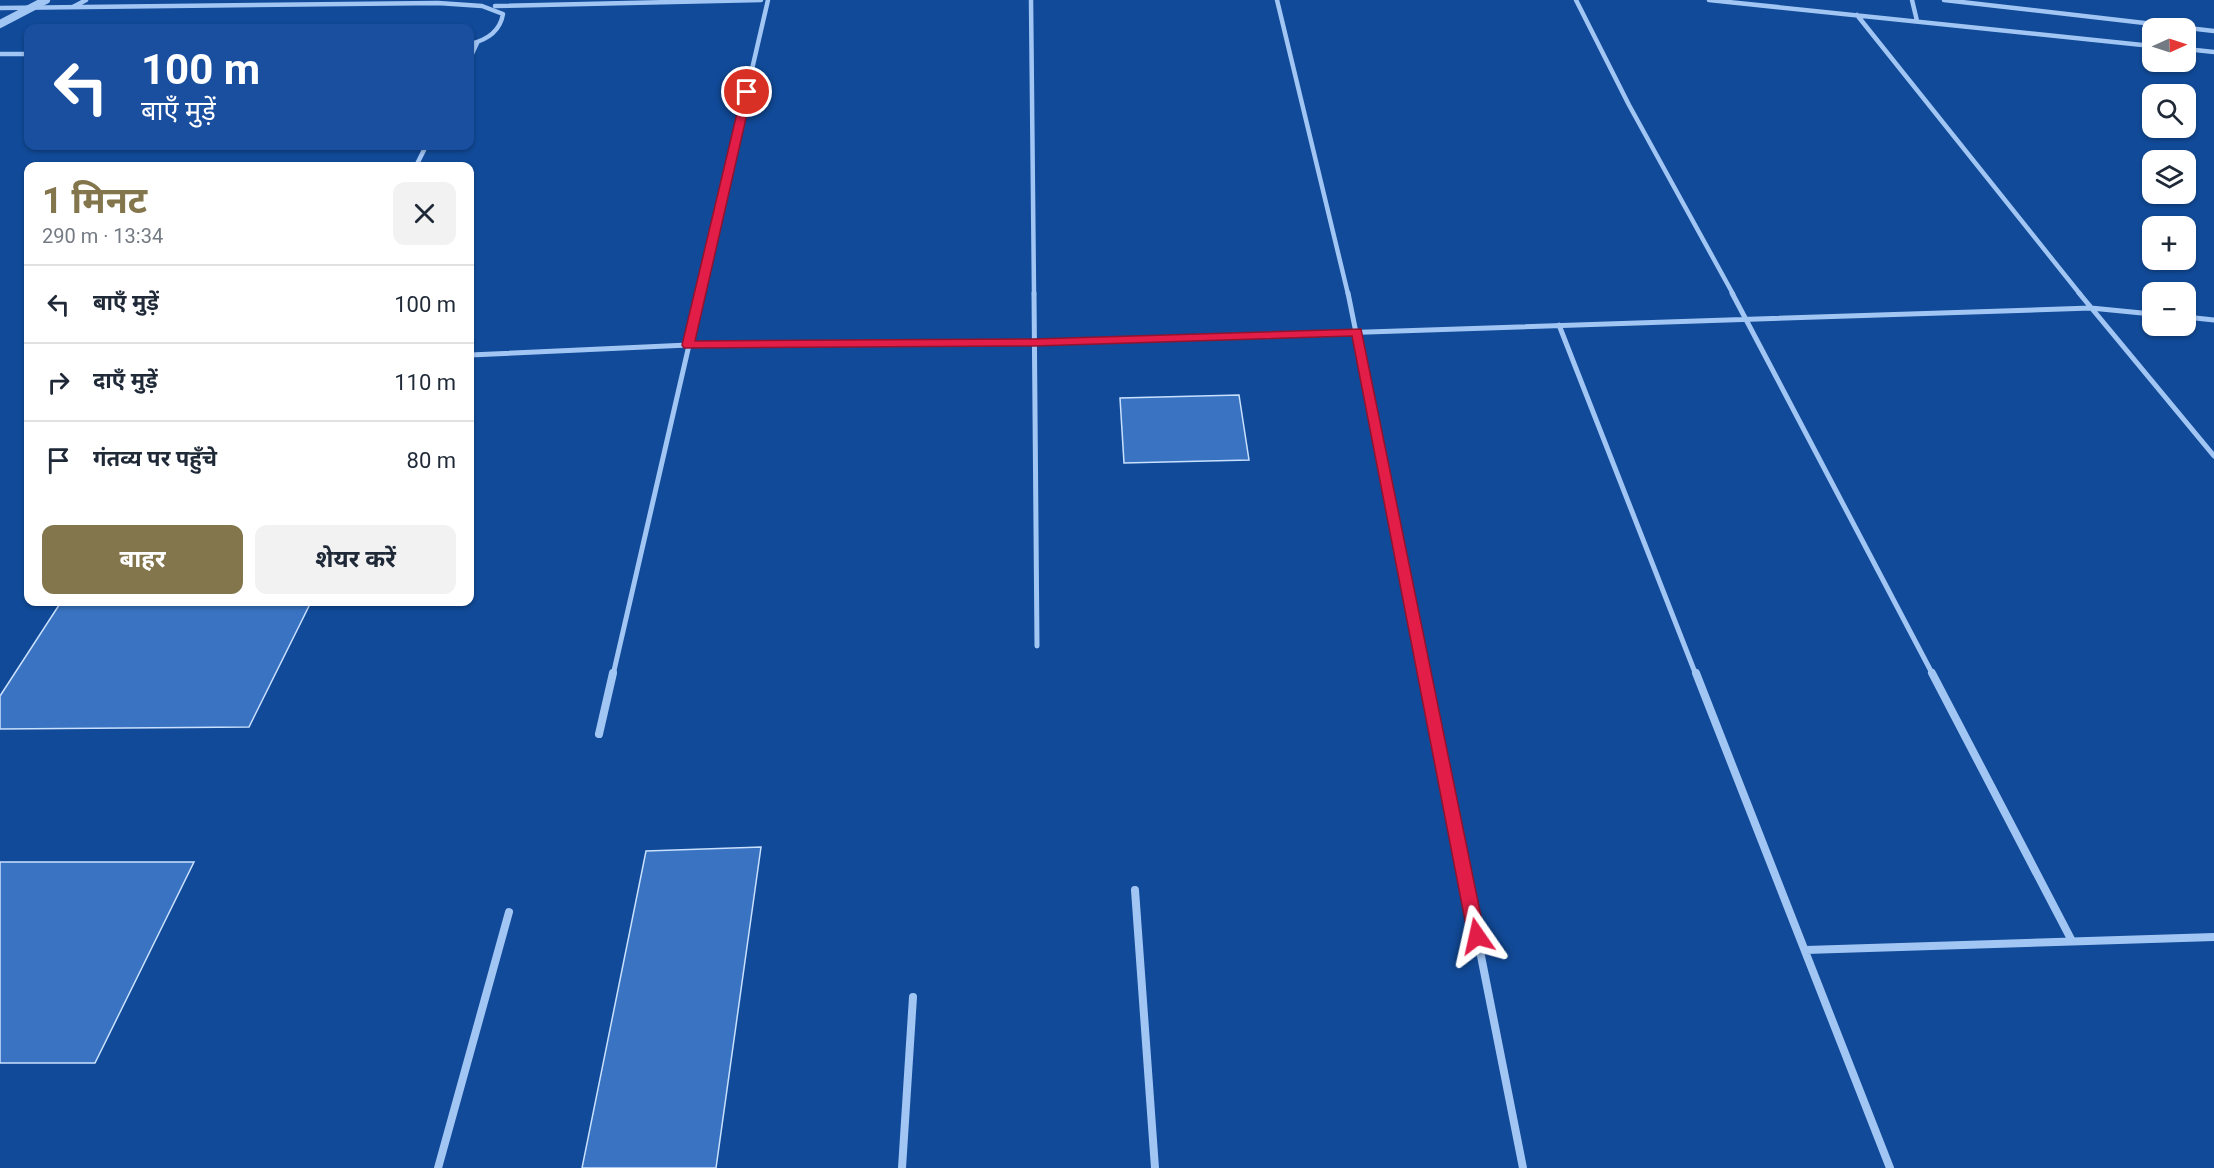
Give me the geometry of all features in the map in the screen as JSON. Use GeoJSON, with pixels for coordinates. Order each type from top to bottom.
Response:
{"type":"FeatureCollection","features":[{"type":"Feature","properties":{"kind":"street"},"geometry":{"type":"LineString","coordinates":[[0,24],[46,0]]}},
{"type":"Feature","properties":{"kind":"street"},"geometry":{"type":"LineString","coordinates":[[72,7],[86,0]]}},
{"type":"Feature","properties":{"kind":"street"},"geometry":{"type":"LineString","coordinates":[[0,8],[254,7],[440,1],[495,6],[761,0]]}},
{"type":"Feature","properties":{"kind":"street"},"geometry":{"type":"LineString","coordinates":[[599,734],[768,0]]}},
{"type":"Feature","properties":{"kind":"street"},"geometry":{"type":"LineString","coordinates":[[1031,0],[1037,646]]}},
{"type":"Feature","properties":{"kind":"street"},"geometry":{"type":"LineString","coordinates":[[1277,0],[1357,332],[1523,1168]]}},
{"type":"Feature","properties":{"kind":"street"},"geometry":{"type":"LineString","coordinates":[[1576,0],[1629,105],[1746,318],[2072,941]]}},
{"type":"Feature","properties":{"kind":"street"},"geometry":{"type":"LineString","coordinates":[[1709,0],[2142,45]]}},
{"type":"Feature","properties":{"kind":"street"},"geometry":{"type":"LineString","coordinates":[[1912,0],[1917,21]]}},
{"type":"Feature","properties":{"kind":"street"},"geometry":{"type":"LineString","coordinates":[[1944,0],[2214,31]]}},
{"type":"Feature","properties":{"kind":"street"},"geometry":{"type":"LineString","coordinates":[[474,43],[489,38],[503,22],[503,14],[495,6]]}},
{"type":"Feature","properties":{"kind":"street"},"geometry":{"type":"LineString","coordinates":[[1857,15],[2091,308],[2214,456]]}},
{"type":"Feature","properties":{"kind":"street"},"geometry":{"type":"LineString","coordinates":[[474,49],[477,43]]}},
{"type":"Feature","properties":{"kind":"street"},"geometry":{"type":"LineString","coordinates":[[2196,50],[2214,52]]}},
{"type":"Feature","properties":{"kind":"street"},"geometry":{"type":"LineString","coordinates":[[0,54],[24,54]]}},
{"type":"Feature","properties":{"kind":"street"},"geometry":{"type":"LineString","coordinates":[[474,355],[688,345],[1034,343],[2091,308],[2142,313]]}},
{"type":"Feature","properties":{"kind":"street"},"geometry":{"type":"LineString","coordinates":[[2196,318],[2214,320]]}},
{"type":"Feature","properties":{"kind":"street"},"geometry":{"type":"LineString","coordinates":[[1559,325],[1890,1168]]}},
{"type":"Feature","properties":{"kind":"street"},"geometry":{"type":"LineString","coordinates":[[1135,890],[1155,1168]]}},
{"type":"Feature","properties":{"kind":"street"},"geometry":{"type":"LineString","coordinates":[[438,1168],[508,912]]}},
{"type":"Feature","properties":{"kind":"street"},"geometry":{"type":"LineString","coordinates":[[1806,950],[2214,937]]}},
{"type":"Feature","properties":{"kind":"street"},"geometry":{"type":"LineString","coordinates":[[902,1168],[913,997]]}},
{"type":"Feature","properties":{"kind":"building"},"geometry":{"type":"Polygon","coordinates":[[[1239,395],[1249,460],[1124,463],[1120,398],[1239,395]]]}},
{"type":"Feature","properties":{"kind":"building"},"geometry":{"type":"Polygon","coordinates":[[[58,606],[309,606],[249,727],[0,729],[0,696],[58,606]]]}},
{"type":"Feature","properties":{"kind":"building"},"geometry":{"type":"Polygon","coordinates":[[[761,847],[716,1168],[582,1168],[646,851],[761,847]]]}},
{"type":"Feature","properties":{"kind":"building"},"geometry":{"type":"Polygon","coordinates":[[[0,862],[194,862],[95,1063],[0,1063],[0,862]]]}},
{"type":"Feature","properties":{"kind":"route"},"geometry":{"type":"LineString","coordinates":[[747,92],[688,345],[1034,343],[1357,332],[1477,936]]}}]}
